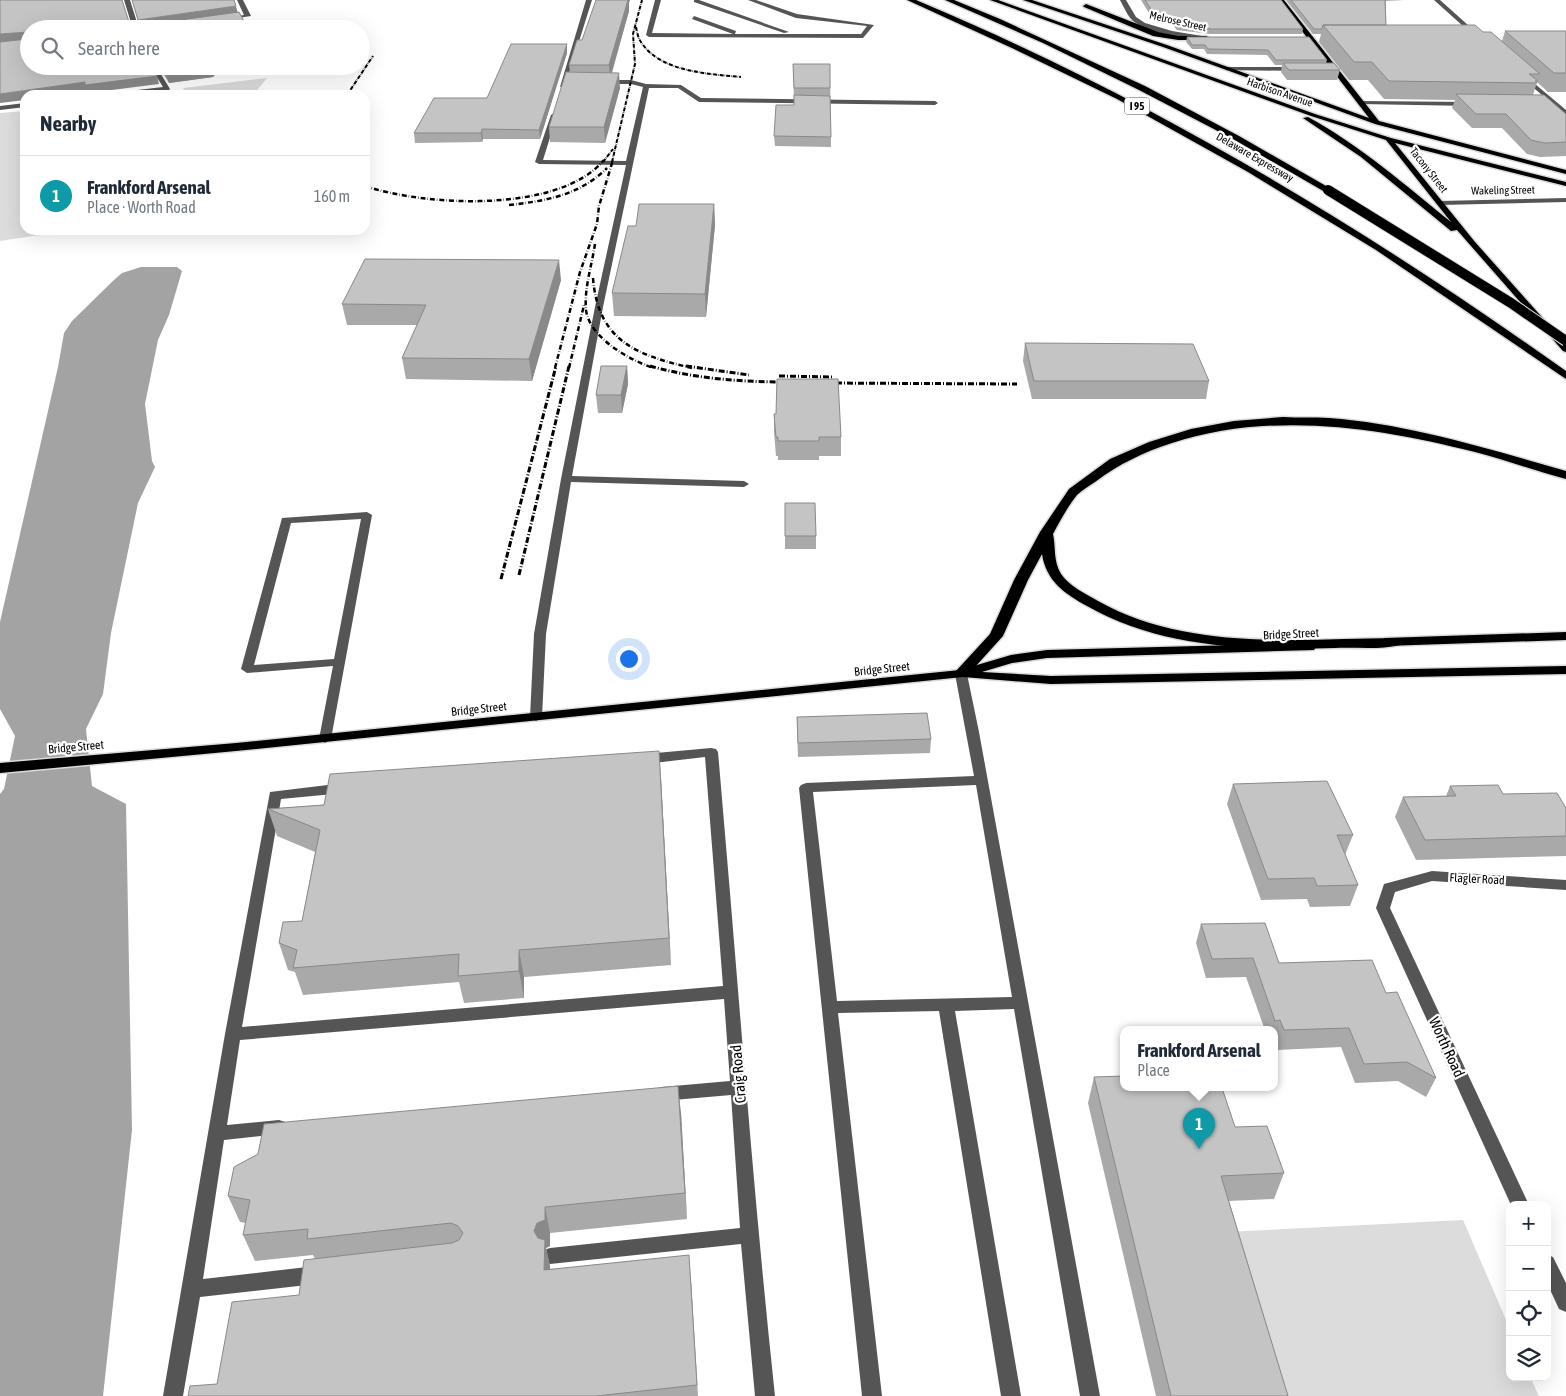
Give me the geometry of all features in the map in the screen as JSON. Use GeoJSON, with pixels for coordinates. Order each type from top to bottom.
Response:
{"type":"FeatureCollection","features":[{"type":"Feature","properties":{"kind":"highway","name":"Delaware Expressway"},"geometry":{"type":"LineString","coordinates":[[910,0],[982,30],[1137,106],[1288,190],[1421,276],[1566,376]]}},
{"type":"Feature","properties":{"kind":"highway","name":"Delaware Expressway"},"geometry":{"type":"LineString","coordinates":[[948,0],[1046,42],[1205,119],[1328,190],[1511,303],[1566,341]]}},
{"type":"Feature","properties":{"kind":"highway"},"geometry":{"type":"LineString","coordinates":[[1165,46],[1083,5],[1156,34],[1178,38],[1210,38]]}},
{"type":"Feature","properties":{"kind":"highway"},"geometry":{"type":"LineString","coordinates":[[960,674],[996,636],[1021,580],[1047,532],[1073,492],[1114,462],[1153,444],[1234,425],[1283,421],[1329,422],[1394,431],[1476,449],[1566,475]]}},
{"type":"Feature","properties":{"kind":"highway"},"geometry":{"type":"LineString","coordinates":[[1047,532],[1047,552],[1057,578],[1091,605],[1113,617],[1158,632],[1215,640],[1285,643],[1395,642]]}},
{"type":"Feature","properties":{"kind":"main road","name":"Harbison Avenue"},"geometry":{"type":"LineString","coordinates":[[993,0],[1274,102],[1389,139],[1566,184]]}},
{"type":"Feature","properties":{"kind":"main road","name":"Harbison Avenue"},"geometry":{"type":"LineString","coordinates":[[1026,0],[1165,46],[1377,123],[1566,172]]}},
{"type":"Feature","properties":{"kind":"main road","name":"Tacony Street"},"geometry":{"type":"LineString","coordinates":[[1281,0],[1315,38],[1389,139],[1472,244],[1566,349]]}},
{"type":"Feature","properties":{"kind":"main road"},"geometry":{"type":"LineString","coordinates":[[1274,102],[1336,136],[1366,157],[1472,244]]}},
{"type":"Feature","properties":{"kind":"main road","name":"Bridge Street"},"geometry":{"type":"LineString","coordinates":[[960,674],[1011,659],[1047,654],[1282,649],[1492,637],[1566,636]]}},
{"type":"Feature","properties":{"kind":"main road","name":"Bridge Street"},"geometry":{"type":"LineString","coordinates":[[0,768],[536,718],[960,674],[1051,680],[1566,670]]}},
{"type":"Feature","properties":{"kind":"street"},"geometry":{"type":"LineString","coordinates":[[127,0],[133,20]]}},
{"type":"Feature","properties":{"kind":"street"},"geometry":{"type":"LineString","coordinates":[[220,20],[248,16],[240,0]]}},
{"type":"Feature","properties":{"kind":"street"},"geometry":{"type":"LineString","coordinates":[[561,91],[589,0]]}},
{"type":"Feature","properties":{"kind":"street"},"geometry":{"type":"LineString","coordinates":[[658,0],[649,35],[863,36],[871,25],[796,16],[750,0]]}},
{"type":"Feature","properties":{"kind":"street"},"geometry":{"type":"LineString","coordinates":[[691,35],[696,0],[796,35]]}},
{"type":"Feature","properties":{"kind":"street","name":"Melrose Street"},"geometry":{"type":"LineString","coordinates":[[1123,0],[1131,15],[1142,23],[1179,33],[1220,38]]}},
{"type":"Feature","properties":{"kind":"street"},"geometry":{"type":"LineString","coordinates":[[1436,0],[1481,40],[1469,38]]}},
{"type":"Feature","properties":{"kind":"street"},"geometry":{"type":"LineString","coordinates":[[694,18],[744,35]]}},
{"type":"Feature","properties":{"kind":"street"},"geometry":{"type":"LineString","coordinates":[[1302,38],[1315,38]]}},
{"type":"Feature","properties":{"kind":"street"},"geometry":{"type":"LineString","coordinates":[[1228,69],[1306,69]]}},
{"type":"Feature","properties":{"kind":"street"},"geometry":{"type":"LineString","coordinates":[[1326,69],[1336,69]]}},
{"type":"Feature","properties":{"kind":"street"},"geometry":{"type":"LineString","coordinates":[[1516,70],[1551,104],[1566,114]]}},
{"type":"Feature","properties":{"kind":"street"},"geometry":{"type":"LineString","coordinates":[[158,75],[167,89],[158,90]]}},
{"type":"Feature","properties":{"kind":"street"},"geometry":{"type":"LineString","coordinates":[[564,82],[573,82]]}},
{"type":"Feature","properties":{"kind":"street"},"geometry":{"type":"LineString","coordinates":[[592,82],[631,82],[646,86],[679,86],[699,100],[936,103]]}},
{"type":"Feature","properties":{"kind":"street"},"geometry":{"type":"LineString","coordinates":[[536,718],[540,634],[566,479],[598,307],[646,86]]}},
{"type":"Feature","properties":{"kind":"street"},"geometry":{"type":"LineString","coordinates":[[1551,104],[1566,101]]}},
{"type":"Feature","properties":{"kind":"street"},"geometry":{"type":"LineString","coordinates":[[1362,103],[1478,104]]}},
{"type":"Feature","properties":{"kind":"street"},"geometry":{"type":"LineString","coordinates":[[0,108],[20,106]]}},
{"type":"Feature","properties":{"kind":"street"},"geometry":{"type":"LineString","coordinates":[[556,108],[539,162],[630,163]]}},
{"type":"Feature","properties":{"kind":"street","name":"Wakeling Street"},"geometry":{"type":"LineString","coordinates":[[1440,203],[1566,200]]}},
{"type":"Feature","properties":{"kind":"street"},"geometry":{"type":"LineString","coordinates":[[566,479],[744,484]]}},
{"type":"Feature","properties":{"kind":"street"},"geometry":{"type":"LineString","coordinates":[[325,738],[339,662],[366,515],[286,520],[248,669],[339,662]]}},
{"type":"Feature","properties":{"kind":"street"},"geometry":{"type":"LineString","coordinates":[[960,674],[981,780],[1090,1396]]}},
{"type":"Feature","properties":{"kind":"street","name":"Craig Road"},"geometry":{"type":"LineString","coordinates":[[632,760],[711,752],[740,1087],[749,1235],[765,1396]]}},
{"type":"Feature","properties":{"kind":"street"},"geometry":{"type":"LineString","coordinates":[[872,1396],[806,788],[981,780]]}},
{"type":"Feature","properties":{"kind":"street"},"geometry":{"type":"LineString","coordinates":[[173,1396],[192,1290],[216,1133],[275,795],[354,787]]}},
{"type":"Feature","properties":{"kind":"street","name":"Flagler Road"},"geometry":{"type":"LineString","coordinates":[[1389,888],[1432,876],[1566,885]]}},
{"type":"Feature","properties":{"kind":"street","name":"Worth Road"},"geometry":{"type":"LineString","coordinates":[[1389,888],[1383,908],[1518,1201]]}},
{"type":"Feature","properties":{"kind":"street"},"geometry":{"type":"LineString","coordinates":[[233,1034],[731,992]]}},
{"type":"Feature","properties":{"kind":"street"},"geometry":{"type":"LineString","coordinates":[[830,1007],[1020,1004]]}},
{"type":"Feature","properties":{"kind":"street"},"geometry":{"type":"LineString","coordinates":[[946,1005],[1011,1396]]}},
{"type":"Feature","properties":{"kind":"street"},"geometry":{"type":"LineString","coordinates":[[651,1095],[740,1087]]}},
{"type":"Feature","properties":{"kind":"street"},"geometry":{"type":"LineString","coordinates":[[216,1133],[295,1126]]}},
{"type":"Feature","properties":{"kind":"street"},"geometry":{"type":"LineString","coordinates":[[550,1256],[749,1235]]}},
{"type":"Feature","properties":{"kind":"street"},"geometry":{"type":"LineString","coordinates":[[1551,1271],[1566,1303]]}},
{"type":"Feature","properties":{"kind":"street"},"geometry":{"type":"LineString","coordinates":[[192,1290],[330,1274]]}},
{"type":"Feature","properties":{"kind":"shaded area"},"geometry":{"type":"Polygon","coordinates":[[[267,78],[257,90],[184,90],[183,88],[267,78]]]}},
{"type":"Feature","properties":{"kind":"shaded area"},"geometry":{"type":"Polygon","coordinates":[[[20,111],[20,235],[39,235],[0,241],[0,113],[20,111]]]}},
{"type":"Feature","properties":{"kind":"shaded area"},"geometry":{"type":"Polygon","coordinates":[[[141,267],[177,267],[182,271],[169,315],[158,340],[145,404],[152,461],[155,467],[138,503],[111,633],[103,694],[86,729],[92,786],[126,804],[132,1130],[103,1396],[0,1396],[0,794],[4,789],[15,736],[0,709],[0,622],[64,333],[72,321],[122,273],[141,267]]]}},
{"type":"Feature","properties":{"kind":"shaded area"},"geometry":{"type":"Polygon","coordinates":[[[1463,1220],[1506,1320],[1506,1381],[1532,1381],[1539,1396],[1276,1396],[1227,1232],[1463,1220]]]}},
{"type":"Feature","properties":{"kind":"building"},"geometry":{"type":"Polygon","coordinates":[[[0,0],[122,0],[128,20],[20,20],[20,33],[0,34],[0,0]]]}},
{"type":"Feature","properties":{"kind":"building"},"geometry":{"type":"Polygon","coordinates":[[[132,0],[234,0],[236,6],[138,20],[132,0]]]}},
{"type":"Feature","properties":{"kind":"building"},"geometry":{"type":"Polygon","coordinates":[[[596,0],[628,0],[609,65],[569,65],[577,40],[582,40],[596,0]]]}},
{"type":"Feature","properties":{"kind":"building"},"geometry":{"type":"Polygon","coordinates":[[[1145,0],[1281,0],[1303,29],[1211,29],[1178,24],[1172,17],[1162,17],[1153,12],[1145,0]]]}},
{"type":"Feature","properties":{"kind":"building"},"geometry":{"type":"Polygon","coordinates":[[[1291,0],[1385,0],[1386,25],[1323,25],[1322,29],[1314,29],[1291,0]]]}},
{"type":"Feature","properties":{"kind":"building"},"geometry":{"type":"Polygon","coordinates":[[[239,12],[243,20],[180,20],[239,12]]]}},
{"type":"Feature","properties":{"kind":"building"},"geometry":{"type":"Polygon","coordinates":[[[1323,25],[1475,25],[1483,32],[1491,32],[1540,74],[1529,74],[1538,81],[1535,81],[1537,83],[1389,81],[1372,62],[1354,62],[1323,25]]]}},
{"type":"Feature","properties":{"kind":"building"},"geometry":{"type":"Polygon","coordinates":[[[1505,31],[1566,31],[1566,73],[1554,73],[1505,31]]]}},
{"type":"Feature","properties":{"kind":"building"},"geometry":{"type":"Polygon","coordinates":[[[1187,37],[1309,37],[1327,60],[1276,60],[1268,50],[1208,49],[1205,45],[1192,45],[1187,37]]]}},
{"type":"Feature","properties":{"kind":"building"},"geometry":{"type":"Polygon","coordinates":[[[20,40],[20,75],[157,76],[85,85],[85,82],[0,94],[0,42],[20,40]]]}},
{"type":"Feature","properties":{"kind":"building"},"geometry":{"type":"Polygon","coordinates":[[[511,44],[567,44],[539,130],[482,129],[481,133],[414,133],[434,98],[487,98],[511,44]]]}},
{"type":"Feature","properties":{"kind":"building"},"geometry":{"type":"Polygon","coordinates":[[[1283,63],[1334,63],[1340,70],[1289,70],[1283,63]]]}},
{"type":"Feature","properties":{"kind":"building"},"geometry":{"type":"Polygon","coordinates":[[[793,64],[830,64],[830,88],[794,88],[793,64]]]}},
{"type":"Feature","properties":{"kind":"building"},"geometry":{"type":"Polygon","coordinates":[[[566,72],[619,73],[604,127],[549,127],[566,72]]]}},
{"type":"Feature","properties":{"kind":"building"},"geometry":{"type":"Polygon","coordinates":[[[1456,94],[1544,95],[1566,114],[1566,142],[1545,143],[1531,140],[1506,114],[1476,114],[1456,94]]]}},
{"type":"Feature","properties":{"kind":"building"},"geometry":{"type":"Polygon","coordinates":[[[794,95],[830,96],[831,137],[774,136],[776,105],[794,105],[794,95]]]}},
{"type":"Feature","properties":{"kind":"building"},"geometry":{"type":"Polygon","coordinates":[[[639,204],[714,204],[705,294],[612,293],[628,226],[636,226],[639,204]]]}},
{"type":"Feature","properties":{"kind":"building"},"geometry":{"type":"Polygon","coordinates":[[[365,259],[559,260],[529,359],[402,358],[426,305],[342,304],[365,259]]]}},
{"type":"Feature","properties":{"kind":"building"},"geometry":{"type":"Polygon","coordinates":[[[1025,343],[1193,344],[1209,381],[1034,381],[1025,343]]]}},
{"type":"Feature","properties":{"kind":"building"},"geometry":{"type":"Polygon","coordinates":[[[601,366],[627,366],[621,395],[596,395],[601,366]]]}},
{"type":"Feature","properties":{"kind":"building"},"geometry":{"type":"Polygon","coordinates":[[[777,379],[838,379],[841,437],[819,437],[819,441],[778,441],[774,414],[776,414],[777,379]]]}},
{"type":"Feature","properties":{"kind":"building"},"geometry":{"type":"Polygon","coordinates":[[[785,503],[815,503],[816,536],[785,536],[785,503]]]}},
{"type":"Feature","properties":{"kind":"building"},"geometry":{"type":"Polygon","coordinates":[[[927,713],[931,739],[798,743],[797,717],[927,713]]]}},
{"type":"Feature","properties":{"kind":"building"},"geometry":{"type":"Polygon","coordinates":[[[659,751],[669,938],[519,950],[519,971],[458,976],[459,954],[293,968],[297,950],[279,943],[283,922],[302,921],[320,830],[268,809],[324,805],[330,774],[659,751]]]}},
{"type":"Feature","properties":{"kind":"building"},"geometry":{"type":"Polygon","coordinates":[[[1327,781],[1353,835],[1337,835],[1358,885],[1317,886],[1314,878],[1268,879],[1233,784],[1327,781]]]}},
{"type":"Feature","properties":{"kind":"building"},"geometry":{"type":"Polygon","coordinates":[[[1498,785],[1503,794],[1557,793],[1566,808],[1566,836],[1425,840],[1403,797],[1456,796],[1450,786],[1498,785]]]}},
{"type":"Feature","properties":{"kind":"building"},"geometry":{"type":"Polygon","coordinates":[[[1265,923],[1279,963],[1372,960],[1386,993],[1397,992],[1436,1078],[1407,1062],[1364,1064],[1349,1028],[1284,1030],[1280,1020],[1275,1021],[1253,958],[1212,959],[1201,924],[1265,923]]]}},
{"type":"Feature","properties":{"kind":"building"},"geometry":{"type":"Polygon","coordinates":[[[1120,1076],[1120,1091],[1223,1091],[1235,1127],[1267,1126],[1284,1173],[1221,1176],[1288,1396],[1171,1396],[1094,1077],[1120,1076]]]}},
{"type":"Feature","properties":{"kind":"building"},"geometry":{"type":"Polygon","coordinates":[[[678,1086],[685,1193],[545,1207],[545,1220],[537,1223],[534,1231],[538,1238],[545,1240],[544,1270],[689,1255],[697,1385],[596,1396],[188,1396],[190,1386],[217,1384],[232,1302],[299,1295],[304,1260],[452,1243],[459,1240],[463,1233],[458,1226],[451,1223],[307,1239],[308,1229],[243,1235],[250,1200],[228,1196],[234,1167],[258,1154],[264,1124],[678,1086]]]}},
{"type":"Feature","properties":{"kind":"railway"},"geometry":{"type":"LineString","coordinates":[[612,162],[635,64],[633,34],[642,0]]}},
{"type":"Feature","properties":{"kind":"railway"},"geometry":{"type":"LineString","coordinates":[[636,27],[641,42],[649,52],[660,60],[700,73],[741,77]]}},
{"type":"Feature","properties":{"kind":"railway"},"geometry":{"type":"LineString","coordinates":[[370,60],[373,56]]}},
{"type":"Feature","properties":{"kind":"railway"},"geometry":{"type":"LineString","coordinates":[[350,90],[360,75]]}},
{"type":"Feature","properties":{"kind":"railway"},"geometry":{"type":"LineString","coordinates":[[603,162],[613,149]]}},
{"type":"Feature","properties":{"kind":"railway"},"geometry":{"type":"LineString","coordinates":[[370,187],[421,198],[455,201],[490,201],[524,197],[556,190],[583,177],[604,160]]}},
{"type":"Feature","properties":{"kind":"railway"},"geometry":{"type":"LineString","coordinates":[[555,368],[580,272],[597,224],[599,206],[613,160]]}},
{"type":"Feature","properties":{"kind":"railway"},"geometry":{"type":"LineString","coordinates":[[509,205],[549,199],[574,191],[586,185],[607,168]]}},
{"type":"Feature","properties":{"kind":"railway"},"geometry":{"type":"LineString","coordinates":[[595,244],[586,293],[586,310],[589,320],[612,347],[634,360],[654,368]]}},
{"type":"Feature","properties":{"kind":"railway"},"geometry":{"type":"LineString","coordinates":[[593,278],[596,299],[603,317],[612,331],[623,342],[654,357],[692,368]]}},
{"type":"Feature","properties":{"kind":"railway"},"geometry":{"type":"LineString","coordinates":[[569,368],[584,305]]}},
{"type":"Feature","properties":{"kind":"railway"},"geometry":{"type":"LineString","coordinates":[[501,579],[556,366]]}},
{"type":"Feature","properties":{"kind":"railway"},"geometry":{"type":"LineString","coordinates":[[519,575],[569,366]]}},
{"type":"Feature","properties":{"kind":"railway"},"geometry":{"type":"LineString","coordinates":[[650,366],[719,379],[790,382]]}},
{"type":"Feature","properties":{"kind":"railway"},"geometry":{"type":"LineString","coordinates":[[686,366],[749,375]]}},
{"type":"Feature","properties":{"kind":"railway"},"geometry":{"type":"LineString","coordinates":[[779,376],[834,377]]}},
{"type":"Feature","properties":{"kind":"railway"},"geometry":{"type":"LineString","coordinates":[[825,383],[1017,384]]}},
{"type":"Feature","properties":{"kind":"place","name":"Frankford Arsenal"},"geometry":{"type":"Point","coordinates":[1199,1149]}}]}
